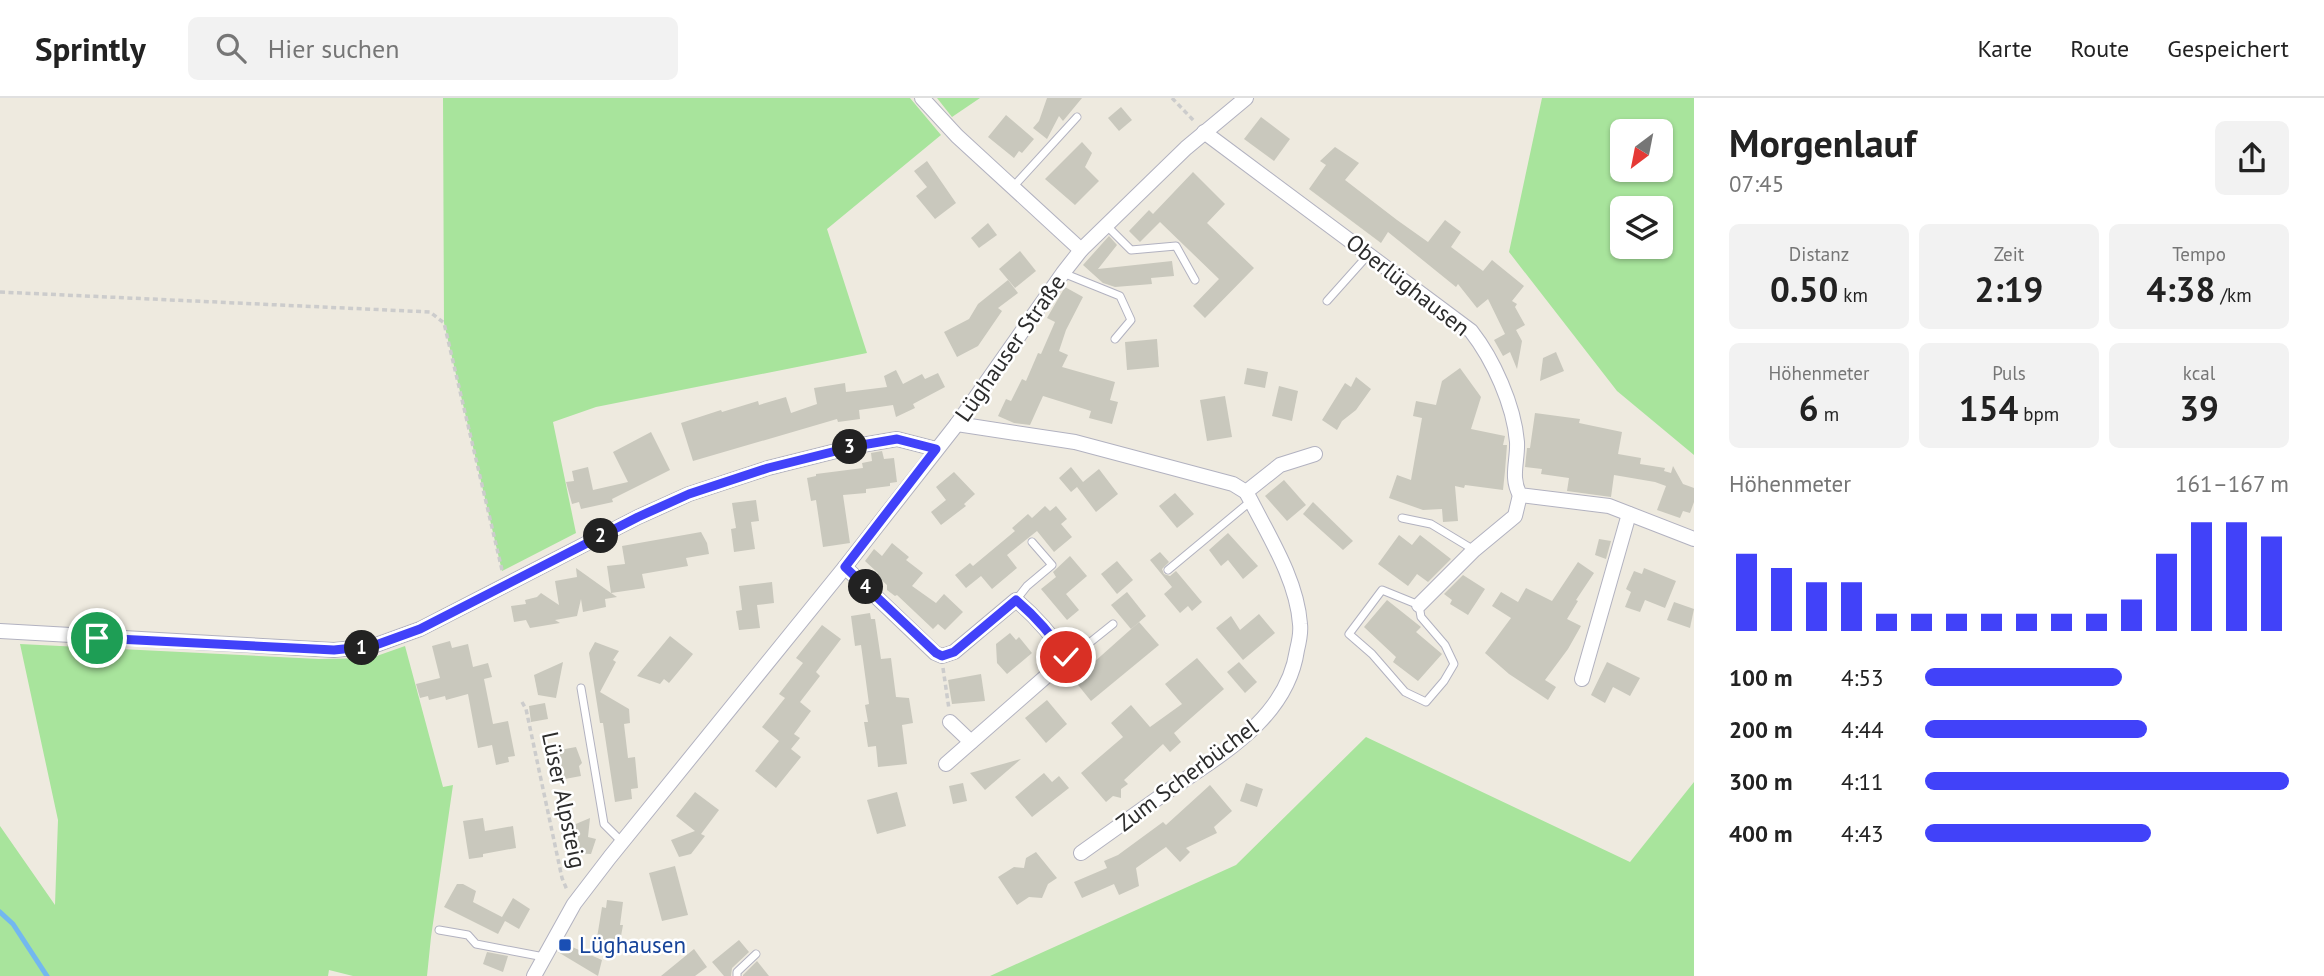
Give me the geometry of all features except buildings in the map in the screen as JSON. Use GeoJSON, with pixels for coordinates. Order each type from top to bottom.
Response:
{"type":"FeatureCollection","features":[{"type":"Feature","properties":{"kind":"street"},"geometry":{"type":"LineString","coordinates":[[922,98],[957,136],[1081,250]]}},
{"type":"Feature","properties":{"kind":"street","name":"Lüghauser Straße"},"geometry":{"type":"LineString","coordinates":[[534,976],[574,904],[957,424],[1081,250],[1204,132],[1246,98]]}},
{"type":"Feature","properties":{"kind":"street","name":"Oberlüghausen"},"geometry":{"type":"LineString","coordinates":[[1204,132],[1471,331],[1496,370],[1514,424],[1517,443],[1513,483],[1520,495]]}},
{"type":"Feature","properties":{"kind":"street"},"geometry":{"type":"LineString","coordinates":[[957,424],[1075,442],[1233,484],[1248,497],[1280,465],[1315,454]]}},
{"type":"Feature","properties":{"kind":"street"},"geometry":{"type":"LineString","coordinates":[[0,631],[334,650],[373,646],[396,639],[689,494],[768,468],[856,446],[897,439],[936,449]]}},
{"type":"Feature","properties":{"kind":"street"},"geometry":{"type":"LineString","coordinates":[[1419,605],[1474,550],[1515,516],[1520,495],[1609,506],[1694,539]]}},
{"type":"Feature","properties":{"kind":"street","name":"Zum Scherbüchel"},"geometry":{"type":"LineString","coordinates":[[1081,853],[1223,754],[1269,712],[1286,689],[1296,660],[1301,626],[1296,598],[1248,497]]}},
{"type":"Feature","properties":{"kind":"street"},"geometry":{"type":"LineString","coordinates":[[1582,679],[1629,514]]}},
{"type":"Feature","properties":{"kind":"street"},"geometry":{"type":"LineString","coordinates":[[845,567],[942,656],[954,652],[1016,600],[1033,614],[1066,657],[946,764]]}},
{"type":"Feature","properties":{"kind":"street"},"geometry":{"type":"LineString","coordinates":[[950,722],[971,742]]}},
{"type":"Feature","properties":{"kind":"lane"},"geometry":{"type":"LineString","coordinates":[[1013,187],[1077,117]]}},
{"type":"Feature","properties":{"kind":"lane"},"geometry":{"type":"LineString","coordinates":[[1106,225],[1131,250],[1176,246],[1195,280]]}},
{"type":"Feature","properties":{"kind":"lane"},"geometry":{"type":"LineString","coordinates":[[1327,300],[1370,254]]}},
{"type":"Feature","properties":{"kind":"lane"},"geometry":{"type":"LineString","coordinates":[[1063,273],[1120,296],[1131,320],[1115,339]]}},
{"type":"Feature","properties":{"kind":"lane"},"geometry":{"type":"LineString","coordinates":[[1168,570],[1248,497]]}},
{"type":"Feature","properties":{"kind":"lane"},"geometry":{"type":"LineString","coordinates":[[1402,518],[1431,524],[1474,550]]}},
{"type":"Feature","properties":{"kind":"lane"},"geometry":{"type":"LineString","coordinates":[[1016,600],[1027,586],[1052,565],[1032,542]]}},
{"type":"Feature","properties":{"kind":"lane"},"geometry":{"type":"LineString","coordinates":[[1382,590],[1419,605],[1421,617],[1445,645],[1454,664],[1426,702],[1405,692],[1372,654],[1349,635],[1382,590]]}},
{"type":"Feature","properties":{"kind":"lane"},"geometry":{"type":"LineString","coordinates":[[1066,657],[1078,652],[1113,624]]}},
{"type":"Feature","properties":{"kind":"lane"},"geometry":{"type":"LineString","coordinates":[[581,688],[604,824],[622,842]]}},
{"type":"Feature","properties":{"kind":"lane"},"geometry":{"type":"LineString","coordinates":[[439,930],[468,935],[476,944],[545,957]]}},
{"type":"Feature","properties":{"kind":"lane"},"geometry":{"type":"LineString","coordinates":[[737,976],[737,972],[756,954]]}},
{"type":"Feature","properties":{"kind":"path"},"geometry":{"type":"LineString","coordinates":[[1172,98],[1204,132]]}},
{"type":"Feature","properties":{"kind":"path"},"geometry":{"type":"LineString","coordinates":[[0,292],[430,312],[444,323],[496,546],[508,585]]}},
{"type":"Feature","properties":{"kind":"path"},"geometry":{"type":"LineString","coordinates":[[942,656],[950,722]]}},
{"type":"Feature","properties":{"kind":"path","name":"Lüser Alpsteig"},"geometry":{"type":"LineString","coordinates":[[522,702],[526,709],[562,878],[574,904]]}},
{"type":"Feature","properties":{"kind":"green space"},"geometry":{"type":"Polygon","coordinates":[[[443,98],[910,98],[941,135],[827,229],[867,353],[596,407],[553,422],[576,533],[502,571],[444,323],[443,98]]]}},
{"type":"Feature","properties":{"kind":"green space"},"geometry":{"type":"Polygon","coordinates":[[[937,98],[980,98],[952,117],[937,98]]]}},
{"type":"Feature","properties":{"kind":"green space"},"geometry":{"type":"Polygon","coordinates":[[[1542,98],[1694,98],[1694,455],[1617,391],[1509,252],[1542,98]]]}},
{"type":"Feature","properties":{"kind":"green space"},"geometry":{"type":"Polygon","coordinates":[[[20,644],[319,659],[371,658],[405,646],[443,787],[453,785],[427,976],[353,976],[329,970],[328,976],[0,976],[0,826],[55,905],[58,820],[20,644]]]}},
{"type":"Feature","properties":{"kind":"green space"},"geometry":{"type":"Polygon","coordinates":[[[1366,737],[1630,862],[1694,782],[1694,976],[990,976],[1236,865],[1366,737]]]}},
{"type":"Feature","properties":{"kind":"waterway"},"geometry":{"type":"LineString","coordinates":[[0,912],[13,924],[47,976]]}},
{"type":"Feature","properties":{"kind":"place","name":"Lüghausen"},"geometry":{"type":"Point","coordinates":[565,945]}},
{"type":"Feature","properties":{"kind":"route"},"geometry":{"type":"LineString","coordinates":[[97,638],[334,650],[373,646],[420,629],[638,517],[689,494],[768,468],[856,446],[897,439],[936,449],[845,567],[942,656],[954,652],[1016,600],[1033,614],[1066,657]]}}]}
